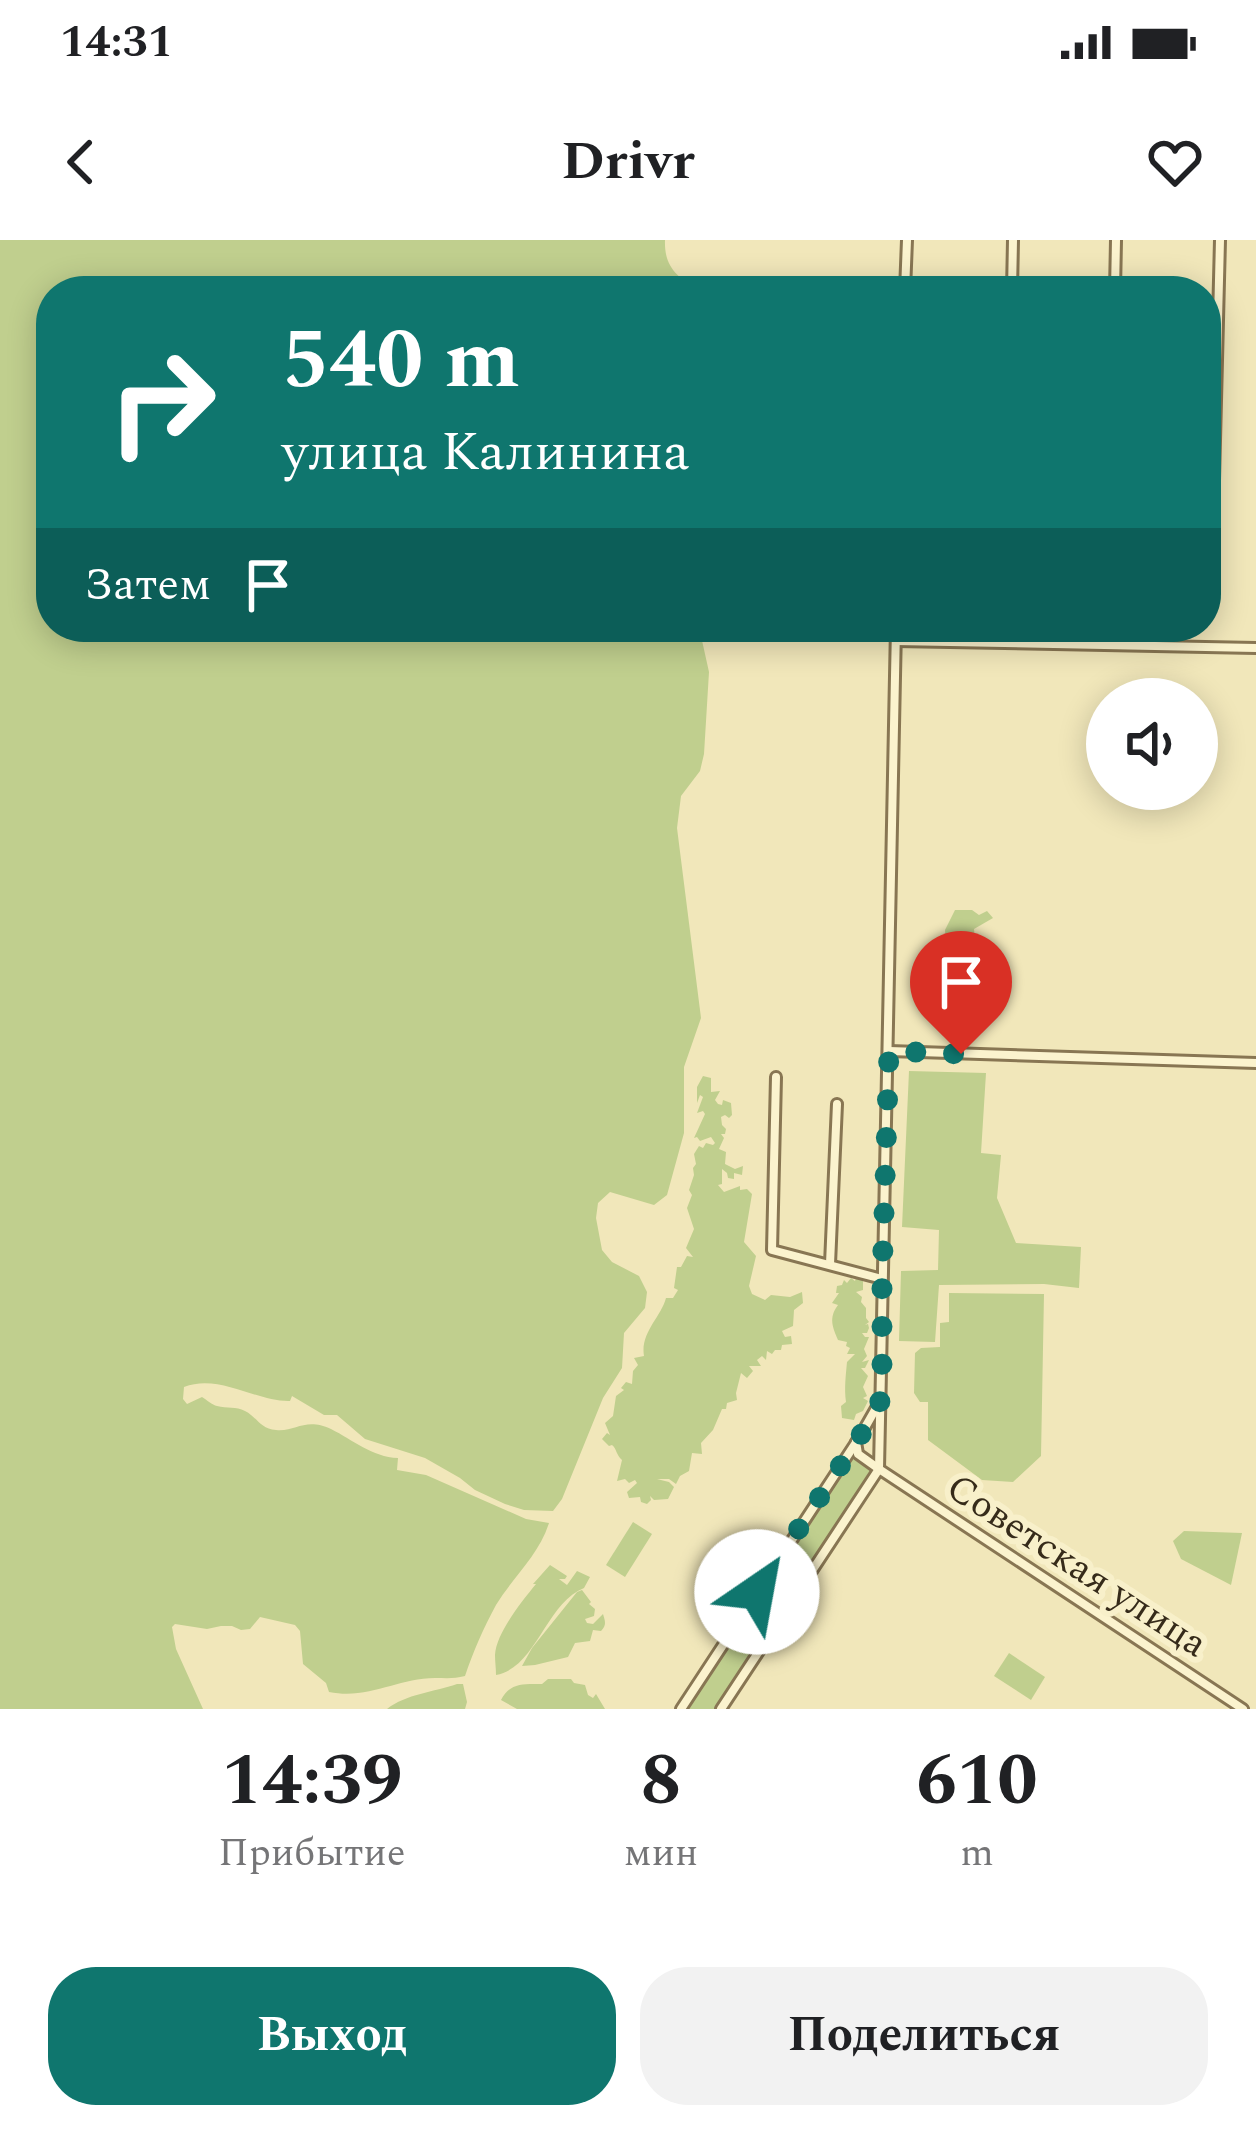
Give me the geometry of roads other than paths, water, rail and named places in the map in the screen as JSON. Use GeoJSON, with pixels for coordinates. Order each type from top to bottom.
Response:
{"type":"FeatureCollection","features":[{"type":"Feature","properties":{"kind":"street"},"geometry":{"type":"LineString","coordinates":[[906,276],[907,240]]}},
{"type":"Feature","properties":{"kind":"street"},"geometry":{"type":"LineString","coordinates":[[1012,276],[1013,240]]}},
{"type":"Feature","properties":{"kind":"street"},"geometry":{"type":"LineString","coordinates":[[1115,276],[1116,240]]}},
{"type":"Feature","properties":{"kind":"street"},"geometry":{"type":"LineString","coordinates":[[1219,276],[1220,240]]}},
{"type":"Feature","properties":{"kind":"street"},"geometry":{"type":"LineString","coordinates":[[721,1709],[879,1468],[896,642]]}},
{"type":"Feature","properties":{"kind":"street"},"geometry":{"type":"LineString","coordinates":[[1063,642],[1256,648]]}},
{"type":"Feature","properties":{"kind":"street"},"geometry":{"type":"LineString","coordinates":[[889,1051],[1256,1063]]}},
{"type":"Feature","properties":{"kind":"street"},"geometry":{"type":"LineString","coordinates":[[776,1077],[772,1250],[882,1279]]}},
{"type":"Feature","properties":{"kind":"street"},"geometry":{"type":"LineString","coordinates":[[830,1264],[837,1104]]}},
{"type":"Feature","properties":{"kind":"street"},"geometry":{"type":"LineString","coordinates":[[681,1709],[882,1396]]}},
{"type":"Feature","properties":{"kind":"street"},"geometry":{"type":"LineString","coordinates":[[858,1440],[869,1437],[881,1449]]}},
{"type":"Feature","properties":{"kind":"street","name":"Советская улица"},"geometry":{"type":"LineString","coordinates":[[858,1440],[858,1454],[1243,1709]]}}]}
